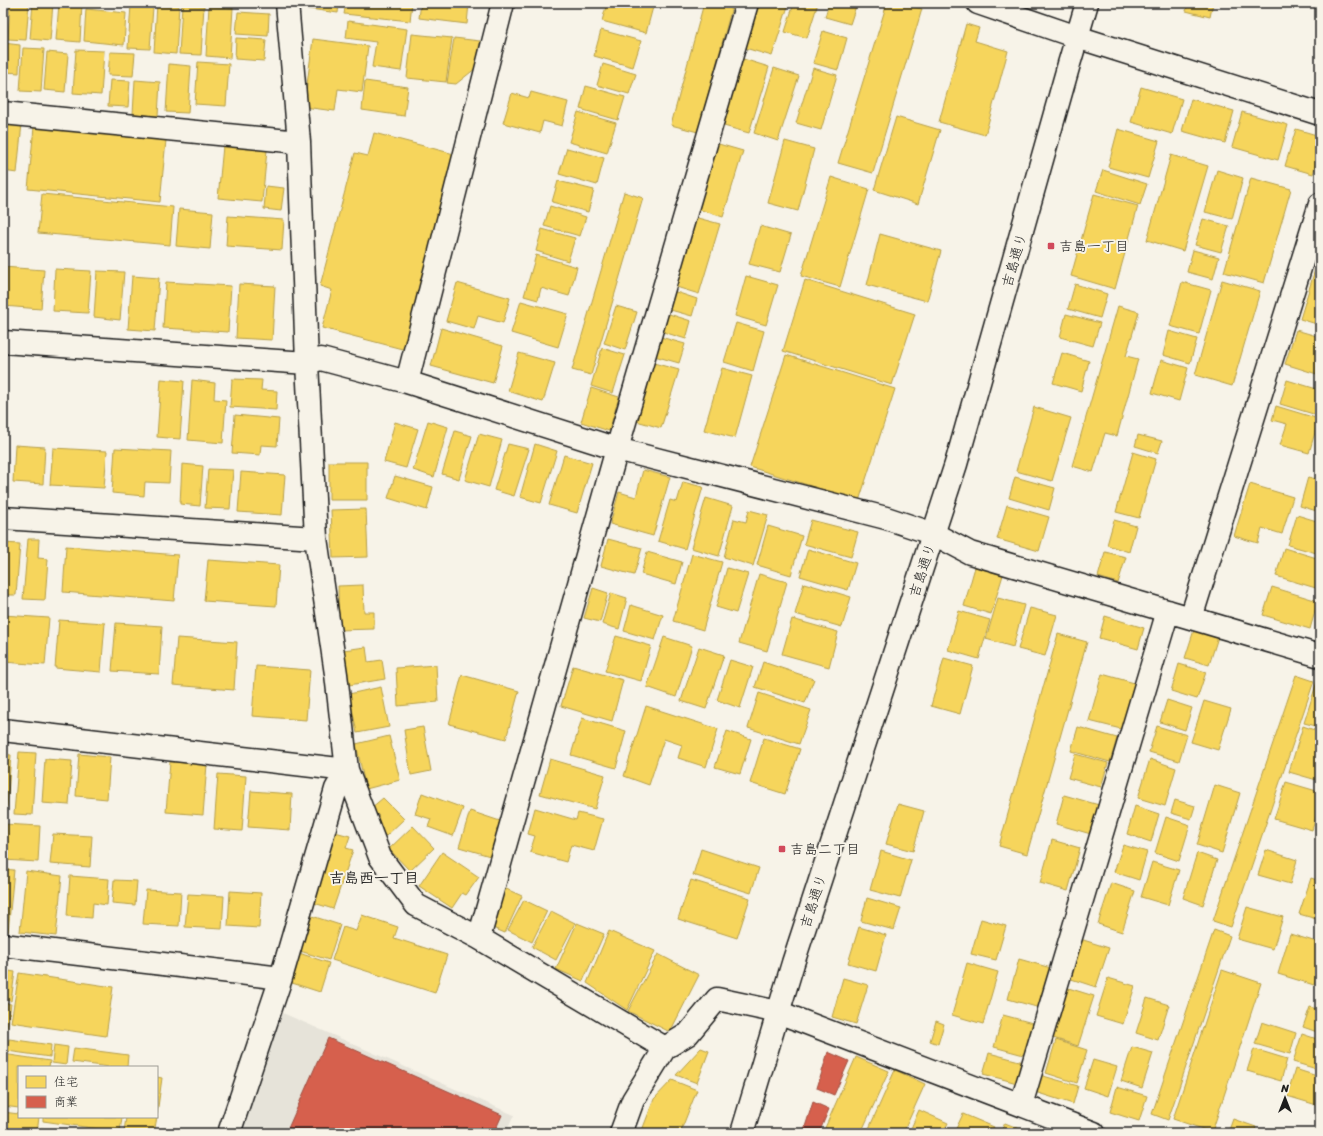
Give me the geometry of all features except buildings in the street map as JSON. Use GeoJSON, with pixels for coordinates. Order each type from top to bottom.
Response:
{"type":"FeatureCollection","features":[{"type":"Feature","properties":{"kind":"street"},"geometry":{"type":"LineString","coordinates":[[287,3],[299,142],[307,363],[316,538],[336,674],[347,770],[380,858],[416,904],[478,938],[665,1048]]}},
{"type":"Feature","properties":{"kind":"street"},"geometry":{"type":"LineString","coordinates":[[407,382],[503,3]]}},
{"type":"Feature","properties":{"kind":"street"},"geometry":{"type":"LineString","coordinates":[[478,938],[617,449],[747,3]]}},
{"type":"Feature","properties":{"kind":"street"},"geometry":{"type":"LineString","coordinates":[[978,3],[1077,37],[1320,114]]}},
{"type":"Feature","properties":{"kind":"street","name":"吉島通り"},"geometry":{"type":"LineString","coordinates":[[742,1133],[778,1012],[965,435],[1087,3]]}},
{"type":"Feature","properties":{"kind":"street"},"geometry":{"type":"LineString","coordinates":[[3,113],[299,142]]}},
{"type":"Feature","properties":{"kind":"street"},"geometry":{"type":"LineString","coordinates":[[1192,618],[1320,204]]}},
{"type":"Feature","properties":{"kind":"street"},"geometry":{"type":"LineString","coordinates":[[3,342],[307,363],[321,359],[407,382],[617,449],[886,518],[934,534],[970,553],[1320,656]]}},
{"type":"Feature","properties":{"kind":"street"},"geometry":{"type":"LineString","coordinates":[[3,518],[316,538]]}},
{"type":"Feature","properties":{"kind":"street"},"geometry":{"type":"LineString","coordinates":[[1021,1105],[1168,611]]}},
{"type":"Feature","properties":{"kind":"street"},"geometry":{"type":"LineString","coordinates":[[3,730],[347,770]]}},
{"type":"Feature","properties":{"kind":"street"},"geometry":{"type":"LineString","coordinates":[[229,1133],[280,978],[336,789],[347,770]]}},
{"type":"Feature","properties":{"kind":"street"},"geometry":{"type":"LineString","coordinates":[[3,945],[280,978]]}},
{"type":"Feature","properties":{"kind":"street"},"geometry":{"type":"LineString","coordinates":[[621,1133],[633,1100],[665,1048],[688,1034],[717,999],[778,1012],[1094,1133]]}},
{"type":"Feature","properties":{"kind":"shaded area"},"geometry":{"type":"Polygon","coordinates":[[[276,1010],[514,1115],[506,1133],[237,1133],[276,1010]]]}},
{"type":"Feature","properties":{"kind":"place","name":"吉島一丁目"},"geometry":{"type":"Point","coordinates":[1051,246]}},
{"type":"Feature","properties":{"kind":"place","name":"吉島二丁目"},"geometry":{"type":"Point","coordinates":[782,849]}},
{"type":"Feature","properties":{"kind":"district","name":"吉島西一丁目"},"geometry":{"type":"Point","coordinates":[374,878]}}]}
